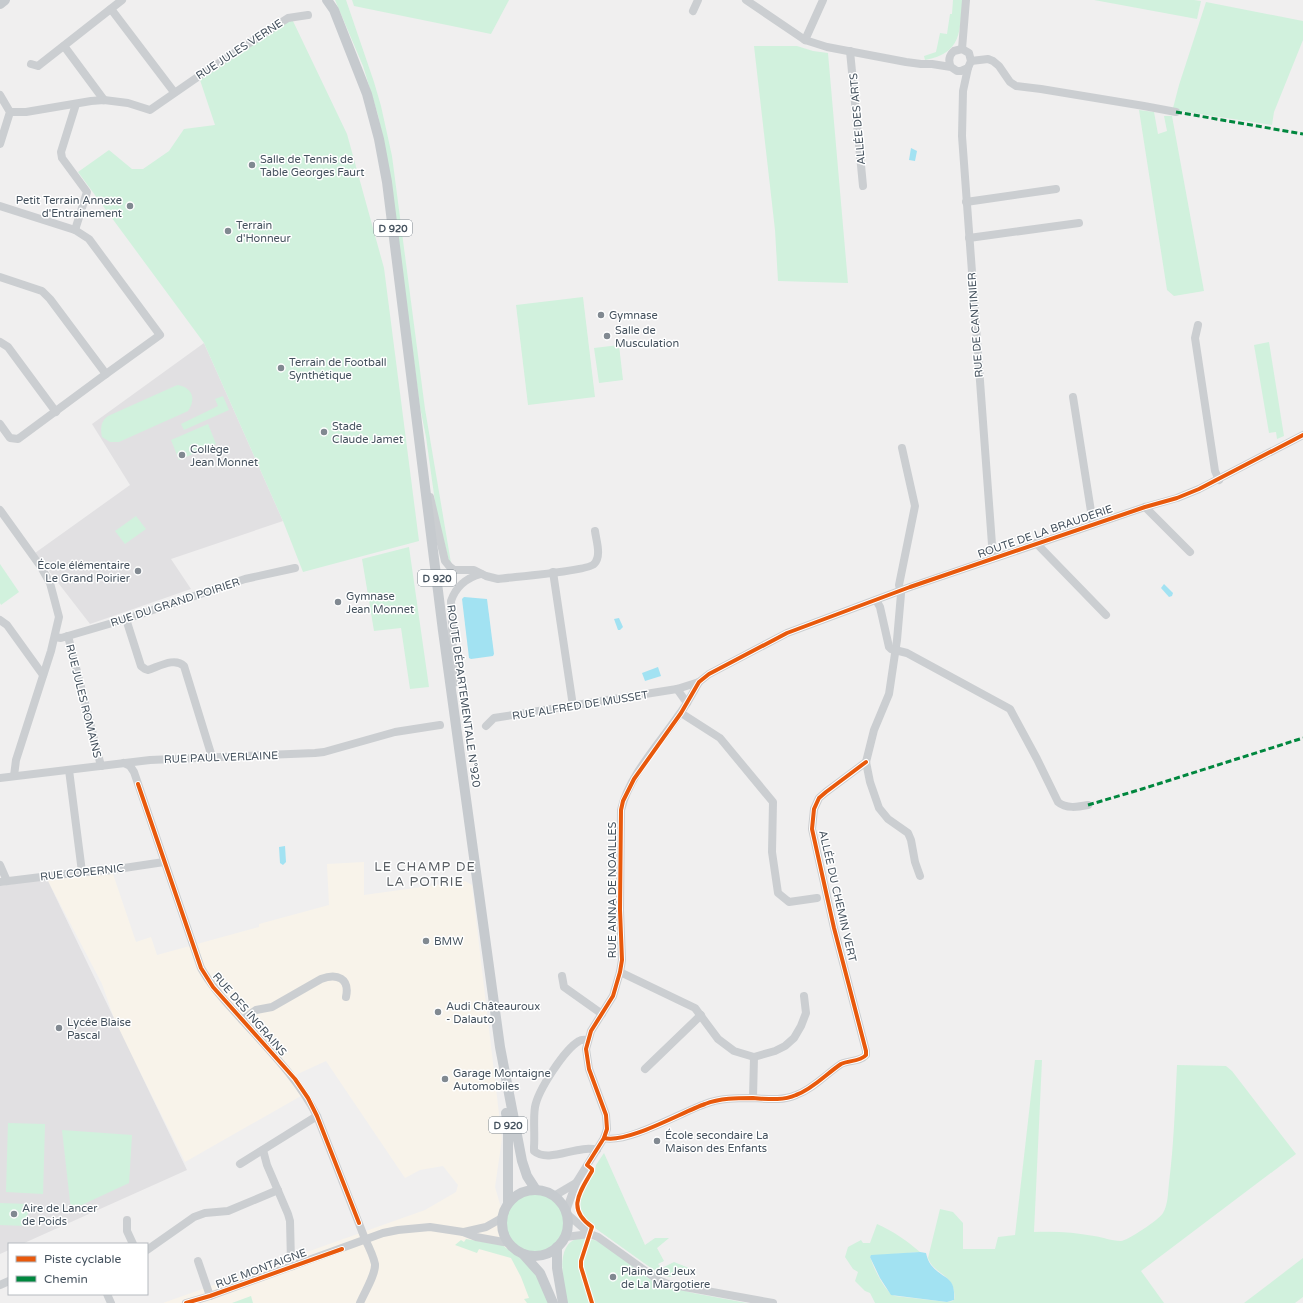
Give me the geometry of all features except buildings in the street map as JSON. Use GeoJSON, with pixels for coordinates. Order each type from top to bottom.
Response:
{"type":"FeatureCollection","features":[{"type":"Feature","properties":{"kind":"main road"},"geometry":{"type":"LineString","coordinates":[[0,4],[4,0]]}},
{"type":"Feature","properties":{"kind":"main road","name":"D 920"},"geometry":{"type":"LineString","coordinates":[[327,0],[333,5],[367,94],[382,156],[393,226],[421,453]]}},
{"type":"Feature","properties":{"kind":"main road","name":"ROUTE DÉPARTEMENTALE N°920"},"geometry":{"type":"LineString","coordinates":[[421,453],[453,704],[500,1047]]}},
{"type":"Feature","properties":{"kind":"main road","name":"D 920"},"geometry":{"type":"LineString","coordinates":[[500,1047],[522,1160],[527,1176],[536,1190]]}},
{"type":"Feature","properties":{"kind":"main road","name":"D 920"},"geometry":{"type":"LineString","coordinates":[[500,1047],[501,1081],[508,1124],[508,1203]]}},
{"type":"Feature","properties":{"kind":"main road"},"geometry":{"type":"LineString","coordinates":[[523,1254],[532,1256],[550,1252],[557,1247],[564,1237],[568,1225],[566,1212],[561,1203],[554,1196],[545,1192],[536,1190],[521,1193],[508,1203],[502,1218],[503,1232],[509,1243],[523,1254],[540,1273],[549,1291],[552,1303]]}},
{"type":"Feature","properties":{"kind":"main road"},"geometry":{"type":"LineString","coordinates":[[557,1247],[557,1268],[563,1303]]}},
{"type":"Feature","properties":{"kind":"street"},"geometry":{"type":"LineString","coordinates":[[31,64],[38,66],[122,0]]}},
{"type":"Feature","properties":{"kind":"street"},"geometry":{"type":"LineString","coordinates":[[693,11],[698,0]]}},
{"type":"Feature","properties":{"kind":"street"},"geometry":{"type":"LineString","coordinates":[[746,0],[805,40],[827,47],[906,62],[932,64],[964,70],[969,64],[988,59],[999,66],[1010,82],[1016,86],[1176,112]]}},
{"type":"Feature","properties":{"kind":"street"},"geometry":{"type":"LineString","coordinates":[[805,40],[823,0]]}},
{"type":"Feature","properties":{"kind":"street"},"geometry":{"type":"LineString","coordinates":[[962,49],[966,0]]}},
{"type":"Feature","properties":{"kind":"street"},"geometry":{"type":"LineString","coordinates":[[111,9],[174,92]]}},
{"type":"Feature","properties":{"kind":"street","name":"RUE JULES VERNE"},"geometry":{"type":"LineString","coordinates":[[10,112],[26,112],[104,100],[150,110],[174,92],[288,18],[308,15]]}},
{"type":"Feature","properties":{"kind":"street"},"geometry":{"type":"LineString","coordinates":[[64,46],[104,100]]}},
{"type":"Feature","properties":{"kind":"street"},"geometry":{"type":"LineString","coordinates":[[954,69],[950,64],[950,57],[954,51],[962,49],[969,53],[969,64]]}},
{"type":"Feature","properties":{"kind":"street","name":"ALLÉE DES ARTS"},"geometry":{"type":"LineString","coordinates":[[850,51],[863,186]]}},
{"type":"Feature","properties":{"kind":"street"},"geometry":{"type":"LineString","coordinates":[[932,64],[950,57]]}},
{"type":"Feature","properties":{"kind":"street","name":"RUE DE CANTINIER"},"geometry":{"type":"LineString","coordinates":[[969,64],[963,91],[962,136],[993,558]]}},
{"type":"Feature","properties":{"kind":"street","name":"RUE DE CANTINIER"},"geometry":{"type":"LineString","coordinates":[[954,69],[963,91]]}},
{"type":"Feature","properties":{"kind":"street"},"geometry":{"type":"LineString","coordinates":[[0,95],[10,112],[0,144]]}},
{"type":"Feature","properties":{"kind":"street"},"geometry":{"type":"LineString","coordinates":[[75,230],[87,192],[62,158],[61,152],[76,104]]}},
{"type":"Feature","properties":{"kind":"street"},"geometry":{"type":"LineString","coordinates":[[966,202],[1056,189]]}},
{"type":"Feature","properties":{"kind":"street"},"geometry":{"type":"LineString","coordinates":[[0,206],[75,230],[88,239],[160,335],[18,440],[10,438],[0,424]]}},
{"type":"Feature","properties":{"kind":"street"},"geometry":{"type":"LineString","coordinates":[[969,238],[1079,223]]}},
{"type":"Feature","properties":{"kind":"street"},"geometry":{"type":"LineString","coordinates":[[0,277],[42,291],[50,299],[106,374]]}},
{"type":"Feature","properties":{"kind":"street"},"geometry":{"type":"LineString","coordinates":[[1198,325],[1195,338],[1216,471],[1219,480]]}},
{"type":"Feature","properties":{"kind":"street"},"geometry":{"type":"LineString","coordinates":[[0,342],[8,348],[56,412]]}},
{"type":"Feature","properties":{"kind":"street"},"geometry":{"type":"LineString","coordinates":[[1074,397],[1093,524]]}},
{"type":"Feature","properties":{"kind":"street","name":"ROUTE DE LA BRAUDERIE"},"geometry":{"type":"LineString","coordinates":[[787,633],[993,558],[1145,507],[1177,498],[1219,480],[1303,435]]}},
{"type":"Feature","properties":{"kind":"street"},"geometry":{"type":"LineString","coordinates":[[902,448],[915,506],[899,585],[901,594],[899,616],[889,694],[873,735],[866,762],[878,808],[888,819],[908,833],[920,876]]}},
{"type":"Feature","properties":{"kind":"street"},"geometry":{"type":"LineString","coordinates":[[421,453],[445,561],[454,570],[474,570],[490,578],[498,579],[586,568],[594,564],[598,556],[595,531]]}},
{"type":"Feature","properties":{"kind":"street"},"geometry":{"type":"LineString","coordinates":[[1145,507],[1190,552]]}},
{"type":"Feature","properties":{"kind":"street"},"geometry":{"type":"LineString","coordinates":[[0,510],[50,582],[59,617],[55,637],[16,760],[14,776]]}},
{"type":"Feature","properties":{"kind":"street"},"geometry":{"type":"LineString","coordinates":[[1036,544],[1106,615]]}},
{"type":"Feature","properties":{"kind":"street","name":"RUE DU GRAND POIRIER"},"geometry":{"type":"LineString","coordinates":[[55,637],[61,638],[126,619],[245,579],[295,568]]}},
{"type":"Feature","properties":{"kind":"street"},"geometry":{"type":"LineString","coordinates":[[553,572],[573,706]]}},
{"type":"Feature","properties":{"kind":"street"},"geometry":{"type":"LineString","coordinates":[[453,704],[454,681],[451,601],[454,593],[463,582],[481,574]]}},
{"type":"Feature","properties":{"kind":"street"},"geometry":{"type":"LineString","coordinates":[[876,600],[880,608],[889,647],[891,649],[907,653],[1010,709],[1058,802],[1070,807],[1088,805]]}},
{"type":"Feature","properties":{"kind":"street"},"geometry":{"type":"LineString","coordinates":[[883,619],[894,621],[899,616]]}},
{"type":"Feature","properties":{"kind":"street"},"geometry":{"type":"LineString","coordinates":[[126,619],[141,666],[148,670],[175,661],[184,666],[212,757]]}},
{"type":"Feature","properties":{"kind":"street"},"geometry":{"type":"LineString","coordinates":[[0,620],[7,625],[43,675]]}},
{"type":"Feature","properties":{"kind":"street","name":"RUE ALFRED DE MUSSET"},"geometry":{"type":"LineString","coordinates":[[486,726],[494,718],[677,689],[699,682],[709,674],[787,633]]}},
{"type":"Feature","properties":{"kind":"street","name":"RUE JULES ROMAINS"},"geometry":{"type":"LineString","coordinates":[[68,636],[101,766]]}},
{"type":"Feature","properties":{"kind":"street","name":"RUE ANNA DE NOAILLES"},"geometry":{"type":"LineString","coordinates":[[588,1040],[593,1026],[613,996],[622,960],[620,910],[621,810],[623,801],[634,779],[681,713],[699,682]]}},
{"type":"Feature","properties":{"kind":"street"},"geometry":{"type":"LineString","coordinates":[[677,689],[687,703]]}},
{"type":"Feature","properties":{"kind":"street"},"geometry":{"type":"LineString","coordinates":[[681,713],[720,738],[773,802],[772,852],[778,893],[789,902],[817,898]]}},
{"type":"Feature","properties":{"kind":"street","name":"RUE PAUL VERLAINE"},"geometry":{"type":"LineString","coordinates":[[0,778],[150,760],[324,752],[395,732],[440,725]]}},
{"type":"Feature","properties":{"kind":"street","name":"ALLÉE DU CHEMIN VERT"},"geometry":{"type":"LineString","coordinates":[[753,1098],[787,1098],[797,1095],[846,1061],[863,1058],[866,1055],[834,928],[812,828],[814,809],[819,798],[866,762]]}},
{"type":"Feature","properties":{"kind":"street","name":"RUE DES INGRAINS"},"geometry":{"type":"LineString","coordinates":[[124,763],[130,766],[134,772],[201,968],[213,987],[294,1079],[308,1098],[317,1116],[375,1265],[374,1272],[360,1303]]}},
{"type":"Feature","properties":{"kind":"street"},"geometry":{"type":"LineString","coordinates":[[69,770],[82,872]]}},
{"type":"Feature","properties":{"kind":"street","name":"RUE COPERNIC"},"geometry":{"type":"LineString","coordinates":[[3,882],[82,872],[104,871],[164,862]]}},
{"type":"Feature","properties":{"kind":"street"},"geometry":{"type":"LineString","coordinates":[[0,865],[3,882]]}},
{"type":"Feature","properties":{"kind":"street"},"geometry":{"type":"LineString","coordinates":[[620,972],[689,1004],[695,1008],[718,1039],[727,1047],[734,1051],[754,1057],[775,1051],[794,1038],[802,1026],[806,1013],[804,996]]}},
{"type":"Feature","properties":{"kind":"street"},"geometry":{"type":"LineString","coordinates":[[242,1020],[256,1010],[272,1007],[329,976],[338,977],[343,980],[347,986],[346,998]]}},
{"type":"Feature","properties":{"kind":"street"},"geometry":{"type":"LineString","coordinates":[[562,976],[564,988],[602,1014]]}},
{"type":"Feature","properties":{"kind":"street"},"geometry":{"type":"LineString","coordinates":[[645,1069],[700,1015]]}},
{"type":"Feature","properties":{"kind":"street"},"geometry":{"type":"LineString","coordinates":[[597,1150],[592,1148],[579,1149],[545,1156],[534,1151],[535,1107],[547,1081],[562,1059],[575,1044],[582,1040],[588,1040],[587,1056],[589,1069],[606,1115],[607,1129],[604,1138],[597,1150],[576,1184],[566,1212],[590,1234],[598,1237],[658,1280],[668,1284],[773,1303]]}},
{"type":"Feature","properties":{"kind":"street"},"geometry":{"type":"LineString","coordinates":[[604,1138],[620,1138],[645,1130],[704,1104],[720,1099],[753,1098],[754,1057]]}},
{"type":"Feature","properties":{"kind":"street"},"geometry":{"type":"LineString","coordinates":[[240,1164],[317,1116]]}},
{"type":"Feature","properties":{"kind":"street"},"geometry":{"type":"LineString","coordinates":[[263,1150],[267,1164],[290,1221],[290,1262],[293,1266]]}},
{"type":"Feature","properties":{"kind":"street"},"geometry":{"type":"LineString","coordinates":[[554,1196],[576,1184]]}},
{"type":"Feature","properties":{"kind":"street"},"geometry":{"type":"LineString","coordinates":[[148,1249],[194,1217],[205,1213],[228,1211],[278,1190]]}},
{"type":"Feature","properties":{"kind":"street","name":"RUE MONTAIGNE"},"geometry":{"type":"LineString","coordinates":[[463,1232],[486,1227],[502,1218]]}},
{"type":"Feature","properties":{"kind":"street"},"geometry":{"type":"LineString","coordinates":[[127,1220],[127,1231],[133,1243]]}},
{"type":"Feature","properties":{"kind":"street","name":"RUE MONTAIGNE"},"geometry":{"type":"LineString","coordinates":[[186,1303],[210,1296],[342,1249],[365,1239],[398,1230],[430,1227],[463,1232],[476,1237],[509,1243]]}},
{"type":"Feature","properties":{"kind":"street"},"geometry":{"type":"LineString","coordinates":[[564,1237],[590,1234]]}},
{"type":"Feature","properties":{"kind":"street","name":"RUE MONTAIGNE"},"geometry":{"type":"LineString","coordinates":[[198,1261],[210,1296]]}},
{"type":"Feature","properties":{"kind":"shaded area","name":"Collège Jean Monnet"},"geometry":{"type":"Polygon","coordinates":[[[204,343],[283,521],[171,559],[191,589],[90,624],[35,553],[130,485],[92,424],[204,343]]]}},
{"type":"Feature","properties":{"kind":"shaded area"},"geometry":{"type":"Polygon","coordinates":[[[364,862],[364,895],[465,881],[472,885],[502,1139],[495,1187],[516,1259],[540,1303],[163,1303],[425,1210],[456,1192],[458,1185],[443,1166],[420,1170],[405,1178],[326,1061],[289,1078],[301,1096],[185,1162],[116,1024],[102,984],[47,879],[113,874],[136,942],[151,937],[157,955],[259,927],[259,924],[329,905],[327,864],[364,862]]]}},
{"type":"Feature","properties":{"kind":"shaded area","name":"Lycée Blaise Pascal"},"geometry":{"type":"Polygon","coordinates":[[[47,879],[187,1170],[24,1243],[8,1243],[8,1250],[0,1254],[0,886],[47,879]]]}},
{"type":"Feature","properties":{"kind":"green space"},"geometry":{"type":"Polygon","coordinates":[[[335,0],[346,0],[374,82],[392,156],[425,409],[451,563],[449,561],[436,509],[426,437],[420,407],[388,163],[378,115],[363,66],[335,0]]]}},
{"type":"Feature","properties":{"kind":"green space"},"geometry":{"type":"Polygon","coordinates":[[[352,0],[509,0],[491,34],[354,6],[352,0]]]}},
{"type":"Feature","properties":{"kind":"green space"},"geometry":{"type":"Polygon","coordinates":[[[953,0],[963,0],[961,21],[957,39],[953,46],[946,52],[937,57],[925,60],[924,56],[936,52],[940,33],[947,34],[950,14],[952,14],[953,0]]]}},
{"type":"Feature","properties":{"kind":"green space"},"geometry":{"type":"Polygon","coordinates":[[[1094,0],[1194,0],[1201,1],[1197,19],[1094,0]]]}},
{"type":"Feature","properties":{"kind":"green space"},"geometry":{"type":"Polygon","coordinates":[[[1206,2],[1303,21],[1303,40],[1274,112],[1272,125],[1174,110],[1173,108],[1179,85],[1206,2]]]}},
{"type":"Feature","properties":{"kind":"green space","name":"Stade Claude Jamet"},"geometry":{"type":"Polygon","coordinates":[[[292,19],[347,134],[384,268],[419,541],[303,572],[283,521],[204,343],[78,172],[109,150],[132,169],[143,169],[169,151],[184,129],[215,125],[200,80],[292,19]]]}},
{"type":"Feature","properties":{"kind":"green space"},"geometry":{"type":"Polygon","coordinates":[[[754,46],[797,46],[813,51],[828,53],[848,283],[778,281],[775,230],[754,46]]]}},
{"type":"Feature","properties":{"kind":"green space"},"geometry":{"type":"Polygon","coordinates":[[[1139,110],[1154,112],[1158,134],[1167,131],[1164,116],[1172,116],[1204,291],[1174,296],[1167,290],[1139,110]]]}},
{"type":"Feature","properties":{"kind":"green space"},"geometry":{"type":"Polygon","coordinates":[[[583,297],[595,397],[528,405],[516,305],[583,297]]]}},
{"type":"Feature","properties":{"kind":"green space"},"geometry":{"type":"Polygon","coordinates":[[[1269,342],[1284,436],[1277,439],[1276,432],[1269,433],[1254,345],[1269,342]]]}},
{"type":"Feature","properties":{"kind":"green space"},"geometry":{"type":"Polygon","coordinates":[[[619,345],[623,380],[599,383],[594,348],[619,345]]]}},
{"type":"Feature","properties":{"kind":"green space"},"geometry":{"type":"Polygon","coordinates":[[[178,385],[183,386],[190,391],[192,395],[192,402],[188,411],[119,442],[110,442],[102,437],[102,425],[108,416],[178,385]]]}},
{"type":"Feature","properties":{"kind":"green space"},"geometry":{"type":"Polygon","coordinates":[[[223,396],[229,410],[184,430],[181,424],[218,406],[215,399],[223,396]]]}},
{"type":"Feature","properties":{"kind":"green space"},"geometry":{"type":"Polygon","coordinates":[[[208,424],[216,444],[179,460],[171,440],[208,424]]]}},
{"type":"Feature","properties":{"kind":"green space"},"geometry":{"type":"Polygon","coordinates":[[[136,516],[146,529],[125,544],[115,531],[136,516]]]}},
{"type":"Feature","properties":{"kind":"green space"},"geometry":{"type":"Polygon","coordinates":[[[409,547],[429,687],[410,689],[401,628],[374,631],[362,559],[409,547]]]}},
{"type":"Feature","properties":{"kind":"green space"},"geometry":{"type":"Polygon","coordinates":[[[0,564],[19,592],[1,605],[0,603],[0,564]]]}},
{"type":"Feature","properties":{"kind":"green space"},"geometry":{"type":"Polygon","coordinates":[[[1035,1060],[1042,1060],[1034,1232],[1072,1233],[1121,1241],[1136,1234],[1161,1216],[1166,1206],[1168,1194],[1177,1065],[1226,1066],[1232,1071],[1296,1154],[1141,1271],[1164,1303],[875,1303],[870,1293],[865,1291],[855,1281],[858,1272],[853,1269],[845,1257],[848,1247],[861,1240],[863,1243],[870,1243],[877,1224],[899,1236],[920,1252],[870,1256],[876,1272],[887,1290],[895,1296],[947,1302],[953,1301],[954,1299],[955,1295],[953,1286],[950,1281],[934,1268],[928,1258],[940,1209],[953,1212],[963,1223],[963,1249],[995,1249],[998,1237],[1015,1235],[1035,1060]]]}},
{"type":"Feature","properties":{"kind":"green space"},"geometry":{"type":"Polygon","coordinates":[[[8,1123],[45,1124],[43,1194],[6,1192],[8,1123]]]}},
{"type":"Feature","properties":{"kind":"green space"},"geometry":{"type":"Polygon","coordinates":[[[62,1130],[132,1135],[129,1183],[71,1210],[62,1130]]]}},
{"type":"Feature","properties":{"kind":"green space"},"geometry":{"type":"Polygon","coordinates":[[[604,1153],[645,1245],[655,1238],[669,1238],[657,1248],[664,1261],[658,1264],[662,1268],[674,1262],[694,1270],[692,1273],[668,1277],[658,1273],[595,1228],[594,1224],[587,1220],[580,1207],[581,1196],[595,1171],[596,1165],[604,1153]]]}},
{"type":"Feature","properties":{"kind":"green space"},"geometry":{"type":"Polygon","coordinates":[[[535,1190],[548,1193],[558,1200],[565,1210],[568,1223],[565,1236],[558,1246],[548,1253],[535,1256],[522,1253],[512,1246],[505,1236],[502,1223],[505,1210],[512,1200],[522,1193],[535,1190]]]}},
{"type":"Feature","properties":{"kind":"green space","name":"Aire de Lancer de Poids"},"geometry":{"type":"Polygon","coordinates":[[[0,1203],[28,1204],[27,1226],[0,1225],[0,1203]]]}},
{"type":"Feature","properties":{"kind":"green space"},"geometry":{"type":"Polygon","coordinates":[[[581,1238],[600,1242],[655,1283],[693,1293],[747,1303],[567,1303],[562,1265],[563,1255],[572,1241],[581,1238]]]}},
{"type":"Feature","properties":{"kind":"green space"},"geometry":{"type":"Polygon","coordinates":[[[466,1239],[502,1245],[530,1265],[537,1272],[550,1303],[527,1303],[524,1299],[529,1298],[521,1277],[511,1258],[479,1249],[477,1253],[455,1245],[461,1240],[464,1242],[466,1239]]]}},
{"type":"Feature","properties":{"kind":"green space"},"geometry":{"type":"Polygon","coordinates":[[[1303,1258],[1303,1297],[1295,1303],[1244,1303],[1303,1258]]]}},
{"type":"Feature","properties":{"kind":"green space"},"geometry":{"type":"Polygon","coordinates":[[[251,1296],[253,1303],[232,1303],[251,1296]]]}},
{"type":"Feature","properties":{"kind":"water"},"geometry":{"type":"Polygon","coordinates":[[[911,148],[917,151],[915,161],[909,160],[911,148]]]}},
{"type":"Feature","properties":{"kind":"water"},"geometry":{"type":"Polygon","coordinates":[[[1164,584],[1173,593],[1172,596],[1169,597],[1161,588],[1164,584]]]}},
{"type":"Feature","properties":{"kind":"water"},"geometry":{"type":"Polygon","coordinates":[[[464,597],[487,599],[494,654],[493,656],[469,658],[462,599],[464,597]]]}},
{"type":"Feature","properties":{"kind":"water"},"geometry":{"type":"Polygon","coordinates":[[[619,618],[623,627],[618,630],[614,619],[619,618]]]}},
{"type":"Feature","properties":{"kind":"water"},"geometry":{"type":"Polygon","coordinates":[[[658,667],[661,676],[645,681],[642,673],[658,667]]]}},
{"type":"Feature","properties":{"kind":"water"},"geometry":{"type":"Polygon","coordinates":[[[285,846],[286,862],[283,865],[280,863],[279,847],[285,846]]]}},
{"type":"Feature","properties":{"kind":"water"},"geometry":{"type":"Polygon","coordinates":[[[920,1252],[926,1253],[931,1265],[951,1282],[954,1292],[954,1300],[947,1302],[891,1295],[880,1278],[870,1257],[871,1255],[920,1252]]]}},
{"type":"Feature","properties":{"kind":"marked path"},"geometry":{"type":"LineString","coordinates":[[1176,112],[1303,134]]}},
{"type":"Feature","properties":{"kind":"marked path"},"geometry":{"type":"LineString","coordinates":[[1088,805],[1303,738]]}},
{"type":"Feature","properties":{"kind":"cycle path"},"geometry":{"type":"LineString","coordinates":[[592,1303],[581,1267],[581,1261],[592,1227],[579,1214],[577,1207],[580,1193],[592,1171],[592,1169],[587,1165],[604,1138],[607,1129],[606,1115],[589,1069],[586,1049],[591,1031],[613,996],[622,960],[620,910],[621,810],[623,801],[634,779],[681,713],[699,682],[709,674],[787,633],[910,587],[1145,507],[1177,498],[1199,489],[1303,435]]}},
{"type":"Feature","properties":{"kind":"cycle path"},"geometry":{"type":"LineString","coordinates":[[604,1138],[614,1139],[640,1132],[711,1102],[741,1098],[775,1099],[791,1097],[808,1089],[841,1064],[861,1059],[866,1055],[834,928],[812,829],[814,809],[819,798],[866,762]]}},
{"type":"Feature","properties":{"kind":"cycle path"},"geometry":{"type":"LineString","coordinates":[[138,784],[201,968],[213,987],[295,1079],[308,1098],[317,1116],[359,1223]]}},
{"type":"Feature","properties":{"kind":"cycle path"},"geometry":{"type":"LineString","coordinates":[[186,1303],[210,1296],[342,1249]]}},
{"type":"Feature","properties":{"kind":"place","name":"Salle de Tennis de Table Georges Faurt"},"geometry":{"type":"Point","coordinates":[252,165]}},
{"type":"Feature","properties":{"kind":"place","name":"Petit Terrain Annexe d'Entrainement"},"geometry":{"type":"Point","coordinates":[130,206]}},
{"type":"Feature","properties":{"kind":"place","name":"Terrain d'Honneur"},"geometry":{"type":"Point","coordinates":[228,231]}},
{"type":"Feature","properties":{"kind":"place","name":"Gymnase"},"geometry":{"type":"Point","coordinates":[601,315]}},
{"type":"Feature","properties":{"kind":"place","name":"Salle de Musculation"},"geometry":{"type":"Point","coordinates":[607,336]}},
{"type":"Feature","properties":{"kind":"place","name":"Terrain de Football Synthétique"},"geometry":{"type":"Point","coordinates":[281,368]}},
{"type":"Feature","properties":{"kind":"place","name":"Stade Claude Jamet"},"geometry":{"type":"Point","coordinates":[324,432]}},
{"type":"Feature","properties":{"kind":"place","name":"Collège Jean Monnet"},"geometry":{"type":"Point","coordinates":[182,455]}},
{"type":"Feature","properties":{"kind":"place","name":"École élémentaire Le Grand Poirier"},"geometry":{"type":"Point","coordinates":[138,571]}},
{"type":"Feature","properties":{"kind":"place","name":"Gymnase Jean Monnet"},"geometry":{"type":"Point","coordinates":[338,602]}},
{"type":"Feature","properties":{"kind":"place","name":"BMW"},"geometry":{"type":"Point","coordinates":[426,941]}},
{"type":"Feature","properties":{"kind":"place","name":"Audi Châteauroux - Dalauto"},"geometry":{"type":"Point","coordinates":[438,1012]}},
{"type":"Feature","properties":{"kind":"place","name":"Lycée Blaise Pascal"},"geometry":{"type":"Point","coordinates":[59,1028]}},
{"type":"Feature","properties":{"kind":"place","name":"Garage Montaigne Automobiles"},"geometry":{"type":"Point","coordinates":[445,1079]}},
{"type":"Feature","properties":{"kind":"place","name":"École secondaire La Maison des Enfants"},"geometry":{"type":"Point","coordinates":[657,1141]}},
{"type":"Feature","properties":{"kind":"place","name":"Aire de Lancer de Poids"},"geometry":{"type":"Point","coordinates":[14,1214]}},
{"type":"Feature","properties":{"kind":"place","name":"Plaine de Jeux de La Margotiere"},"geometry":{"type":"Point","coordinates":[613,1277]}},
{"type":"Feature","properties":{"kind":"district","name":"LE CHAMP DE LA POTRIE"},"geometry":{"type":"Point","coordinates":[425,874]}}]}
